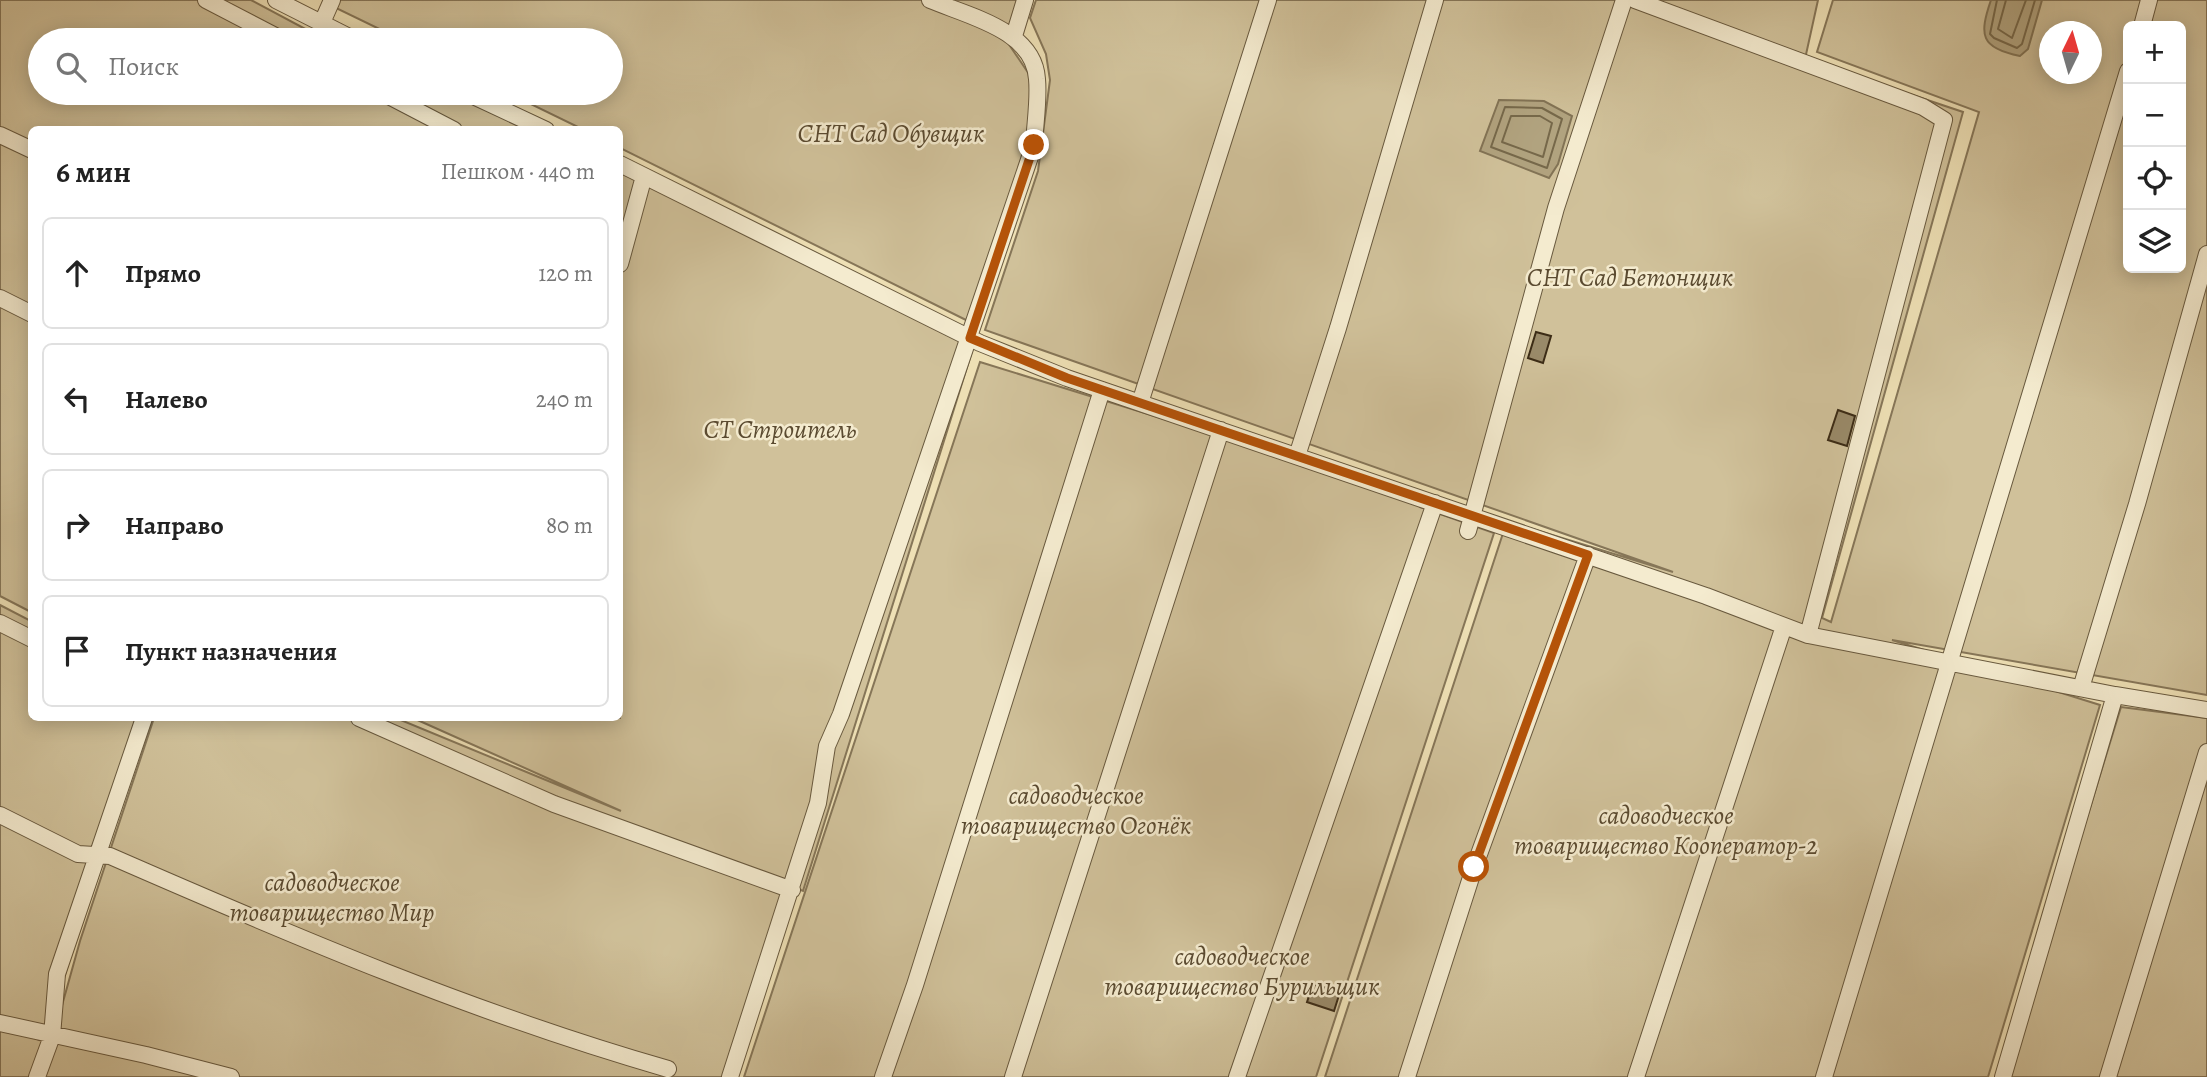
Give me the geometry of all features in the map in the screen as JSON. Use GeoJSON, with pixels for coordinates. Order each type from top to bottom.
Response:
{"type":"FeatureCollection","features":[{"type":"Feature","properties":{"kind":"street"},"geometry":{"type":"LineString","coordinates":[[206,0],[260,28]]}},
{"type":"Feature","properties":{"kind":"street"},"geometry":{"type":"LineString","coordinates":[[275,0],[328,28]]}},
{"type":"Feature","properties":{"kind":"street"},"geometry":{"type":"LineString","coordinates":[[321,25],[332,0]]}},
{"type":"Feature","properties":{"kind":"street"},"geometry":{"type":"LineString","coordinates":[[730,1077],[793,890],[818,803],[827,746],[841,715],[1034,145],[1037,79],[1034,62],[1014,36],[930,0]]}},
{"type":"Feature","properties":{"kind":"street"},"geometry":{"type":"LineString","coordinates":[[1014,36],[1025,0]]}},
{"type":"Feature","properties":{"kind":"street"},"geometry":{"type":"LineString","coordinates":[[1140,403],[1268,0]]}},
{"type":"Feature","properties":{"kind":"street"},"geometry":{"type":"LineString","coordinates":[[1297,456],[1436,0]]}},
{"type":"Feature","properties":{"kind":"street"},"geometry":{"type":"LineString","coordinates":[[1469,523],[1556,208],[1624,0]]}},
{"type":"Feature","properties":{"kind":"street"},"geometry":{"type":"LineString","coordinates":[[1635,0],[1923,107],[1944,120],[1808,635]]}},
{"type":"Feature","properties":{"kind":"street"},"geometry":{"type":"LineString","coordinates":[[2143,21],[2149,0]]}},
{"type":"Feature","properties":{"kind":"street"},"geometry":{"type":"LineString","coordinates":[[1824,1077],[2124,84]]}},
{"type":"Feature","properties":{"kind":"street"},"geometry":{"type":"LineString","coordinates":[[406,105],[446,126]]}},
{"type":"Feature","properties":{"kind":"street"},"geometry":{"type":"LineString","coordinates":[[493,105],[537,126]]}},
{"type":"Feature","properties":{"kind":"street"},"geometry":{"type":"LineString","coordinates":[[0,135],[28,148]]}},
{"type":"Feature","properties":{"kind":"street"},"geometry":{"type":"LineString","coordinates":[[623,166],[970,338],[1102,390],[1435,503],[1469,523],[1588,555],[1808,635],[2115,695],[2207,709]]}},
{"type":"Feature","properties":{"kind":"street"},"geometry":{"type":"LineString","coordinates":[[623,253],[644,176]]}},
{"type":"Feature","properties":{"kind":"street"},"geometry":{"type":"LineString","coordinates":[[2081,688],[2137,504],[2207,254]]}},
{"type":"Feature","properties":{"kind":"street"},"geometry":{"type":"LineString","coordinates":[[0,298],[28,312]]}},
{"type":"Feature","properties":{"kind":"street"},"geometry":{"type":"LineString","coordinates":[[883,1077],[915,985],[1102,390]]}},
{"type":"Feature","properties":{"kind":"street"},"geometry":{"type":"LineString","coordinates":[[1013,1077],[1221,430]]}},
{"type":"Feature","properties":{"kind":"street"},"geometry":{"type":"LineString","coordinates":[[1237,1077],[1435,503]]}},
{"type":"Feature","properties":{"kind":"street"},"geometry":{"type":"LineString","coordinates":[[1407,1077],[1474,867],[1588,555]]}},
{"type":"Feature","properties":{"kind":"street"},"geometry":{"type":"LineString","coordinates":[[0,623],[28,637]]}},
{"type":"Feature","properties":{"kind":"street"},"geometry":{"type":"LineString","coordinates":[[1636,1077],[1784,626]]}},
{"type":"Feature","properties":{"kind":"street"},"geometry":{"type":"LineString","coordinates":[[2003,1077],[2115,695]]}},
{"type":"Feature","properties":{"kind":"street"},"geometry":{"type":"LineString","coordinates":[[37,1077],[52,1036],[57,974],[143,721]]}},
{"type":"Feature","properties":{"kind":"street"},"geometry":{"type":"LineString","coordinates":[[366,721],[554,804],[793,890]]}},
{"type":"Feature","properties":{"kind":"street"},"geometry":{"type":"LineString","coordinates":[[2108,1077],[2207,752]]}},
{"type":"Feature","properties":{"kind":"street"},"geometry":{"type":"LineString","coordinates":[[0,815],[78,854],[110,856],[323,949],[578,1043],[668,1069]]}},
{"type":"Feature","properties":{"kind":"street"},"geometry":{"type":"LineString","coordinates":[[0,1023],[231,1077]]}},
{"type":"Feature","properties":{"kind":"green space"},"geometry":{"type":"Polygon","coordinates":[[[0,0],[251,0],[304,28],[28,28],[28,105],[478,105],[527,126],[28,126],[28,610],[0,596],[0,0]]]}},
{"type":"Feature","properties":{"kind":"green space","name":"СНТ Сад Обувщик"},"geometry":{"type":"Polygon","coordinates":[[[339,0],[1018,0],[1008,43],[1031,77],[1032,133],[970,322],[623,149],[623,126],[576,126],[533,105],[623,105],[623,28],[377,28],[336,8],[339,0]]]}},
{"type":"Feature","properties":{"kind":"green space"},"geometry":{"type":"Polygon","coordinates":[[[1036,0],[1818,0],[1805,59],[1963,112],[1822,618],[1831,622],[1979,112],[1817,52],[1833,0],[2207,0],[2207,695],[1892,640],[2100,705],[1988,1077],[1325,1077],[1507,521],[1673,572],[985,330],[1038,171],[1050,80],[1046,54],[1030,18],[1036,0]]]}},
{"type":"Feature","properties":{"kind":"green space"},"geometry":{"type":"Polygon","coordinates":[[[623,172],[974,345],[803,891],[789,885],[724,1077],[42,1077],[80,941],[153,721],[403,721],[621,811],[420,721],[623,721],[623,172]]]}},
{"type":"Feature","properties":{"kind":"green space","name":"садоводческое товарищество Огонёк"},"geometry":{"type":"Polygon","coordinates":[[[980,362],[1422,499],[1420,507],[1494,533],[1316,1077],[744,1077],[980,362]]]}},
{"type":"Feature","properties":{"kind":"green space"},"geometry":{"type":"Polygon","coordinates":[[[0,605],[28,619],[28,721],[140,721],[46,1039],[0,1019],[0,605]]]}},
{"type":"Feature","properties":{"kind":"green space"},"geometry":{"type":"Polygon","coordinates":[[[2121,707],[2207,718],[2207,1077],[2007,1077],[2121,707]]]}},
{"type":"Feature","properties":{"kind":"green space"},"geometry":{"type":"Polygon","coordinates":[[[0,1023],[44,1042],[31,1077],[0,1077],[0,1023]]]}},
{"type":"Feature","properties":{"kind":"water"},"geometry":{"type":"Polygon","coordinates":[[[1991,0],[2042,0],[2028,49],[2020,56],[1997,49],[1986,38],[1985,22],[1991,0]]]}},
{"type":"Feature","properties":{"kind":"water"},"geometry":{"type":"Polygon","coordinates":[[[1499,100],[1544,101],[1572,116],[1558,164],[1549,178],[1480,151],[1499,100]]]}},
{"type":"Feature","properties":{"kind":"building"},"geometry":{"type":"Polygon","coordinates":[[[1536,332],[1551,336],[1543,363],[1528,358],[1536,332]]]}},
{"type":"Feature","properties":{"kind":"building"},"geometry":{"type":"Polygon","coordinates":[[[1838,410],[1855,416],[1847,446],[1828,440],[1838,410]]]}},
{"type":"Feature","properties":{"kind":"building"},"geometry":{"type":"Polygon","coordinates":[[[1313,984],[1340,992],[1334,1011],[1307,1002],[1313,984]]]}},
{"type":"Feature","properties":{"kind":"route"},"geometry":{"type":"LineString","coordinates":[[1034,145],[970,338],[1067,378],[1588,555],[1474,867]]}},
{"type":"Feature","properties":{"kind":"park label","name":"СНТ Сад Бетонщик"},"geometry":{"type":"Point","coordinates":[1630,277]}},
{"type":"Feature","properties":{"kind":"park label","name":"СТ Строитель"},"geometry":{"type":"Point","coordinates":[780,429]}},
{"type":"Feature","properties":{"kind":"park label","name":"садоводческое товарищество Кооператор-2"},"geometry":{"type":"Point","coordinates":[1666,830]}},
{"type":"Feature","properties":{"kind":"park label","name":"садоводческое товарищество Мир"},"geometry":{"type":"Point","coordinates":[332,897]}},
{"type":"Feature","properties":{"kind":"park label","name":"садоводческое товарищество Бурильщик"},"geometry":{"type":"Point","coordinates":[1242,971]}}]}
